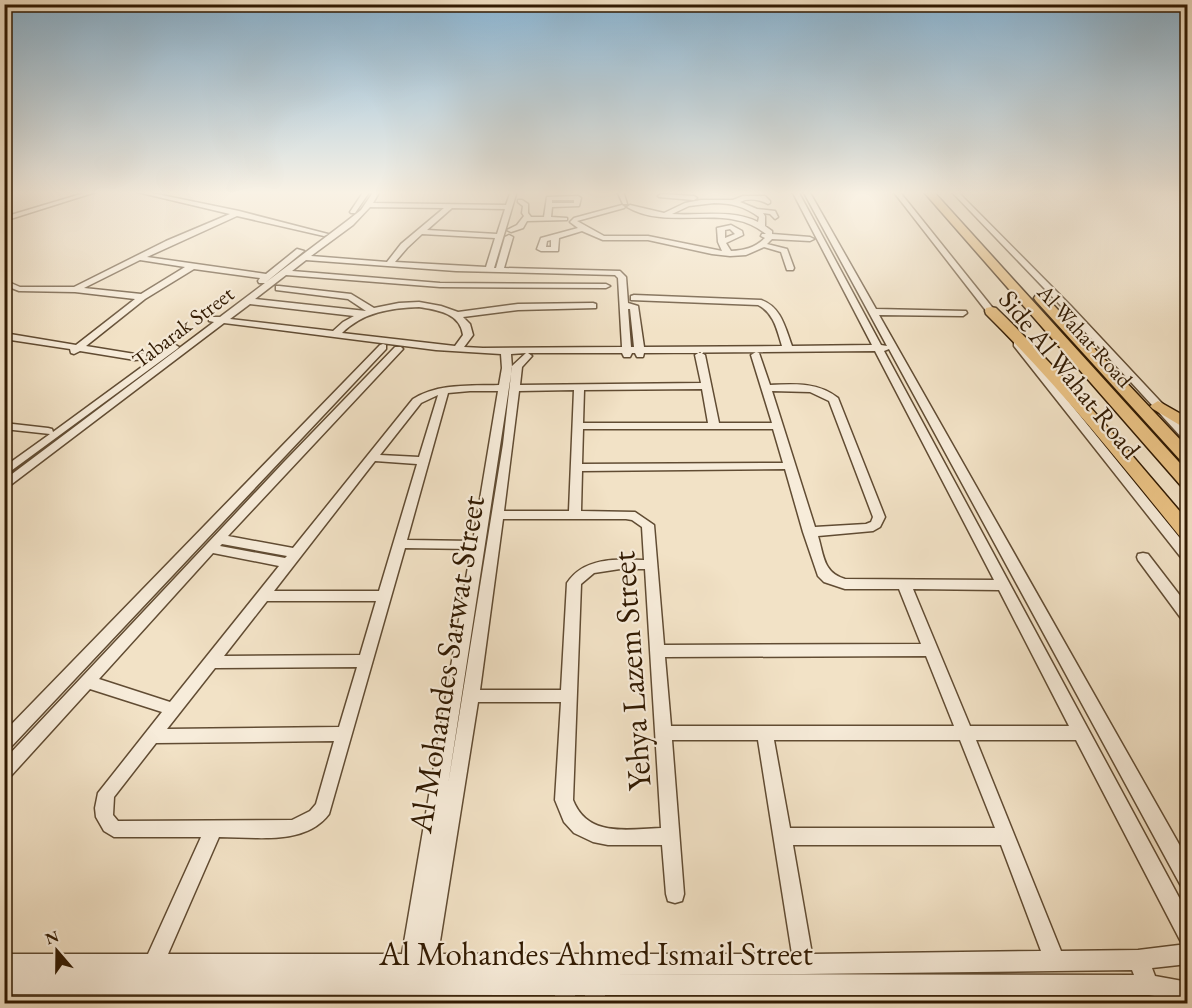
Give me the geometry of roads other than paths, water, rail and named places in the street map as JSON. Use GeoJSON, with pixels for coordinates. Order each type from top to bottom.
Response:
{"type":"FeatureCollection","features":[{"type":"Feature","properties":{"kind":"highway","name":"Al Wahat Road"},"geometry":{"type":"LineString","coordinates":[[971,238],[1188,483]]}},
{"type":"Feature","properties":{"kind":"highway","name":"Al Wahat Road"},"geometry":{"type":"LineString","coordinates":[[986,238],[1188,458]]}},
{"type":"Feature","properties":{"kind":"highway"},"geometry":{"type":"LineString","coordinates":[[991,311],[1036,355],[1106,434],[1188,534]]}},
{"type":"Feature","properties":{"kind":"highway"},"geometry":{"type":"LineString","coordinates":[[1158,406],[1188,425]]}},
{"type":"Feature","properties":{"kind":"street"},"geometry":{"type":"LineString","coordinates":[[75,290],[183,238]]}},
{"type":"Feature","properties":{"kind":"street","name":"Tabarak Street"},"geometry":{"type":"LineString","coordinates":[[4,473],[257,285],[272,284],[320,238]]}},
{"type":"Feature","properties":{"kind":"street","name":"Tabarak Street"},"geometry":{"type":"LineString","coordinates":[[4,486],[331,238]]}},
{"type":"Feature","properties":{"kind":"street"},"geometry":{"type":"LineString","coordinates":[[389,264],[414,238]]}},
{"type":"Feature","properties":{"kind":"street"},"geometry":{"type":"LineString","coordinates":[[489,270],[500,238]]}},
{"type":"Feature","properties":{"kind":"street"},"geometry":{"type":"LineString","coordinates":[[499,270],[509,238]]}},
{"type":"Feature","properties":{"kind":"street"},"geometry":{"type":"LineString","coordinates":[[608,238],[609,249]]}},
{"type":"Feature","properties":{"kind":"street"},"geometry":{"type":"LineString","coordinates":[[647,238],[710,253],[730,254],[749,251],[763,245],[770,238]]}},
{"type":"Feature","properties":{"kind":"street"},"geometry":{"type":"LineString","coordinates":[[811,238],[830,256]]}},
{"type":"Feature","properties":{"kind":"street"},"geometry":{"type":"LineString","coordinates":[[820,238],[1188,935]]}},
{"type":"Feature","properties":{"kind":"street"},"geometry":{"type":"LineString","coordinates":[[832,238],[1188,879]]}},
{"type":"Feature","properties":{"kind":"street","name":"Side Al Wahat Road"},"geometry":{"type":"LineString","coordinates":[[934,238],[1188,557]]}},
{"type":"Feature","properties":{"kind":"street","name":"Side Al Wahat Road"},"geometry":{"type":"LineString","coordinates":[[999,238],[1188,438]]}},
{"type":"Feature","properties":{"kind":"street"},"geometry":{"type":"LineString","coordinates":[[722,242],[725,250],[730,254]]}},
{"type":"Feature","properties":{"kind":"street"},"geometry":{"type":"LineString","coordinates":[[763,245],[784,251],[790,268]]}},
{"type":"Feature","properties":{"kind":"street"},"geometry":{"type":"LineString","coordinates":[[139,258],[193,266],[272,284],[351,297],[373,311]]}},
{"type":"Feature","properties":{"kind":"street"},"geometry":{"type":"LineString","coordinates":[[305,258],[489,270],[617,273],[622,277],[631,303],[639,353]]}},
{"type":"Feature","properties":{"kind":"street"},"geometry":{"type":"LineString","coordinates":[[74,350],[142,297],[193,266]]}},
{"type":"Feature","properties":{"kind":"street"},"geometry":{"type":"LineString","coordinates":[[433,295],[444,267]]}},
{"type":"Feature","properties":{"kind":"street"},"geometry":{"type":"LineString","coordinates":[[286,273],[433,295],[606,286]]}},
{"type":"Feature","properties":{"kind":"street"},"geometry":{"type":"LineString","coordinates":[[4,282],[19,288],[75,290],[142,297]]}},
{"type":"Feature","properties":{"kind":"street"},"geometry":{"type":"LineString","coordinates":[[843,284],[857,283]]}},
{"type":"Feature","properties":{"kind":"street"},"geometry":{"type":"LineString","coordinates":[[335,334],[343,325],[363,314],[433,295]]}},
{"type":"Feature","properties":{"kind":"street"},"geometry":{"type":"LineString","coordinates":[[433,295],[447,310],[458,315],[466,324],[468,335],[457,350]]}},
{"type":"Feature","properties":{"kind":"street"},"geometry":{"type":"LineString","coordinates":[[250,301],[363,314]]}},
{"type":"Feature","properties":{"kind":"street"},"geometry":{"type":"LineString","coordinates":[[631,303],[760,301],[773,309],[788,349]]}},
{"type":"Feature","properties":{"kind":"street"},"geometry":{"type":"LineString","coordinates":[[626,353],[631,303]]}},
{"type":"Feature","properties":{"kind":"street"},"geometry":{"type":"LineString","coordinates":[[458,315],[518,307],[593,306]]}},
{"type":"Feature","properties":{"kind":"street"},"geometry":{"type":"LineString","coordinates":[[873,312],[963,313]]}},
{"type":"Feature","properties":{"kind":"street"},"geometry":{"type":"LineString","coordinates":[[212,319],[513,359],[626,353]]}},
{"type":"Feature","properties":{"kind":"street"},"geometry":{"type":"LineString","coordinates":[[223,321],[236,325],[398,349],[513,359],[626,353],[788,349],[881,354]]}},
{"type":"Feature","properties":{"kind":"street"},"geometry":{"type":"LineString","coordinates":[[4,336],[158,369]]}},
{"type":"Feature","properties":{"kind":"street"},"geometry":{"type":"LineString","coordinates":[[4,342],[142,357],[167,352]]}},
{"type":"Feature","properties":{"kind":"street"},"geometry":{"type":"LineString","coordinates":[[4,743],[383,347]]}},
{"type":"Feature","properties":{"kind":"street"},"geometry":{"type":"LineString","coordinates":[[639,353],[881,354],[892,347]]}},
{"type":"Feature","properties":{"kind":"street"},"geometry":{"type":"LineString","coordinates":[[4,772],[398,349]]}},
{"type":"Feature","properties":{"kind":"street"},"geometry":{"type":"LineString","coordinates":[[700,355],[714,426]]}},
{"type":"Feature","properties":{"kind":"street"},"geometry":{"type":"LineString","coordinates":[[756,355],[821,568],[829,579],[845,584],[1003,585]]}},
{"type":"Feature","properties":{"kind":"street","name":"Al Mohandes Sarwat Street"},"geometry":{"type":"LineString","coordinates":[[417,975],[471,696],[513,359]]}},
{"type":"Feature","properties":{"kind":"street"},"geometry":{"type":"LineString","coordinates":[[444,391],[327,798],[316,817],[305,825],[293,828],[114,829],[106,823],[103,804],[107,793],[417,401],[428,394],[444,391],[706,386]]}},
{"type":"Feature","properties":{"kind":"street"},"geometry":{"type":"LineString","coordinates":[[4,463],[101,394],[120,387]]}},
{"type":"Feature","properties":{"kind":"street"},"geometry":{"type":"LineString","coordinates":[[575,515],[579,387]]}},
{"type":"Feature","properties":{"kind":"street","name":"Al Mohandes Sarwat Street"},"geometry":{"type":"LineString","coordinates":[[417,975],[478,545],[491,523],[509,388]]}},
{"type":"Feature","properties":{"kind":"street"},"geometry":{"type":"LineString","coordinates":[[766,388],[812,389],[825,393],[834,400],[879,517],[876,524],[869,528],[810,532]]}},
{"type":"Feature","properties":{"kind":"street"},"geometry":{"type":"LineString","coordinates":[[4,426],[48,431]]}},
{"type":"Feature","properties":{"kind":"street"},"geometry":{"type":"LineString","coordinates":[[578,426],[777,426]]}},
{"type":"Feature","properties":{"kind":"street"},"geometry":{"type":"LineString","coordinates":[[924,436],[943,436]]}},
{"type":"Feature","properties":{"kind":"street"},"geometry":{"type":"LineString","coordinates":[[374,458],[424,461]]}},
{"type":"Feature","properties":{"kind":"street"},"geometry":{"type":"LineString","coordinates":[[576,468],[790,466]]}},
{"type":"Feature","properties":{"kind":"street","name":"Yehya Lazem Street"},"geometry":{"type":"LineString","coordinates":[[491,523],[575,515],[626,515],[643,520],[648,525],[675,894]]}},
{"type":"Feature","properties":{"kind":"street"},"geometry":{"type":"LineString","coordinates":[[215,543],[292,558]]}},
{"type":"Feature","properties":{"kind":"street"},"geometry":{"type":"LineString","coordinates":[[400,544],[478,545]]}},
{"type":"Feature","properties":{"kind":"street"},"geometry":{"type":"LineString","coordinates":[[1143,557],[1188,616]]}},
{"type":"Feature","properties":{"kind":"street"},"geometry":{"type":"LineString","coordinates":[[652,565],[597,566],[587,569],[574,583],[564,800],[567,812],[575,823],[585,832],[599,837],[672,836]]}},
{"type":"Feature","properties":{"kind":"street"},"geometry":{"type":"LineString","coordinates":[[904,584],[1007,836],[1055,962]]}},
{"type":"Feature","properties":{"kind":"street"},"geometry":{"type":"LineString","coordinates":[[262,596],[385,596]]}},
{"type":"Feature","properties":{"kind":"street"},"geometry":{"type":"LineString","coordinates":[[114,628],[133,633]]}},
{"type":"Feature","properties":{"kind":"street"},"geometry":{"type":"LineString","coordinates":[[658,651],[931,650]]}},
{"type":"Feature","properties":{"kind":"street"},"geometry":{"type":"LineString","coordinates":[[210,662],[366,661]]}},
{"type":"Feature","properties":{"kind":"street"},"geometry":{"type":"LineString","coordinates":[[88,682],[173,709]]}},
{"type":"Feature","properties":{"kind":"street"},"geometry":{"type":"LineString","coordinates":[[471,696],[568,696]]}},
{"type":"Feature","properties":{"kind":"street"},"geometry":{"type":"LineString","coordinates":[[664,733],[1081,733]]}},
{"type":"Feature","properties":{"kind":"street"},"geometry":{"type":"LineString","coordinates":[[765,733],[804,964]]}},
{"type":"Feature","properties":{"kind":"street"},"geometry":{"type":"LineString","coordinates":[[151,736],[344,734]]}},
{"type":"Feature","properties":{"kind":"street"},"geometry":{"type":"LineString","coordinates":[[153,965],[214,829]]}},
{"type":"Feature","properties":{"kind":"street"},"geometry":{"type":"LineString","coordinates":[[782,837],[1007,836]]}},
{"type":"Feature","properties":{"kind":"street","name":"Al Mohandes Ahmed Ismail Street"},"geometry":{"type":"LineString","coordinates":[[4,984],[804,964],[1138,960],[1188,954]]}},
{"type":"Feature","properties":{"kind":"street"},"geometry":{"type":"LineString","coordinates":[[1138,960],[1149,985]]}},
{"type":"Feature","properties":{"kind":"street","name":"Al Mohandes Ahmed Ismail Street"},"geometry":{"type":"LineString","coordinates":[[4,964],[153,965],[417,975],[565,994],[1149,985],[1188,992]]}}]}
